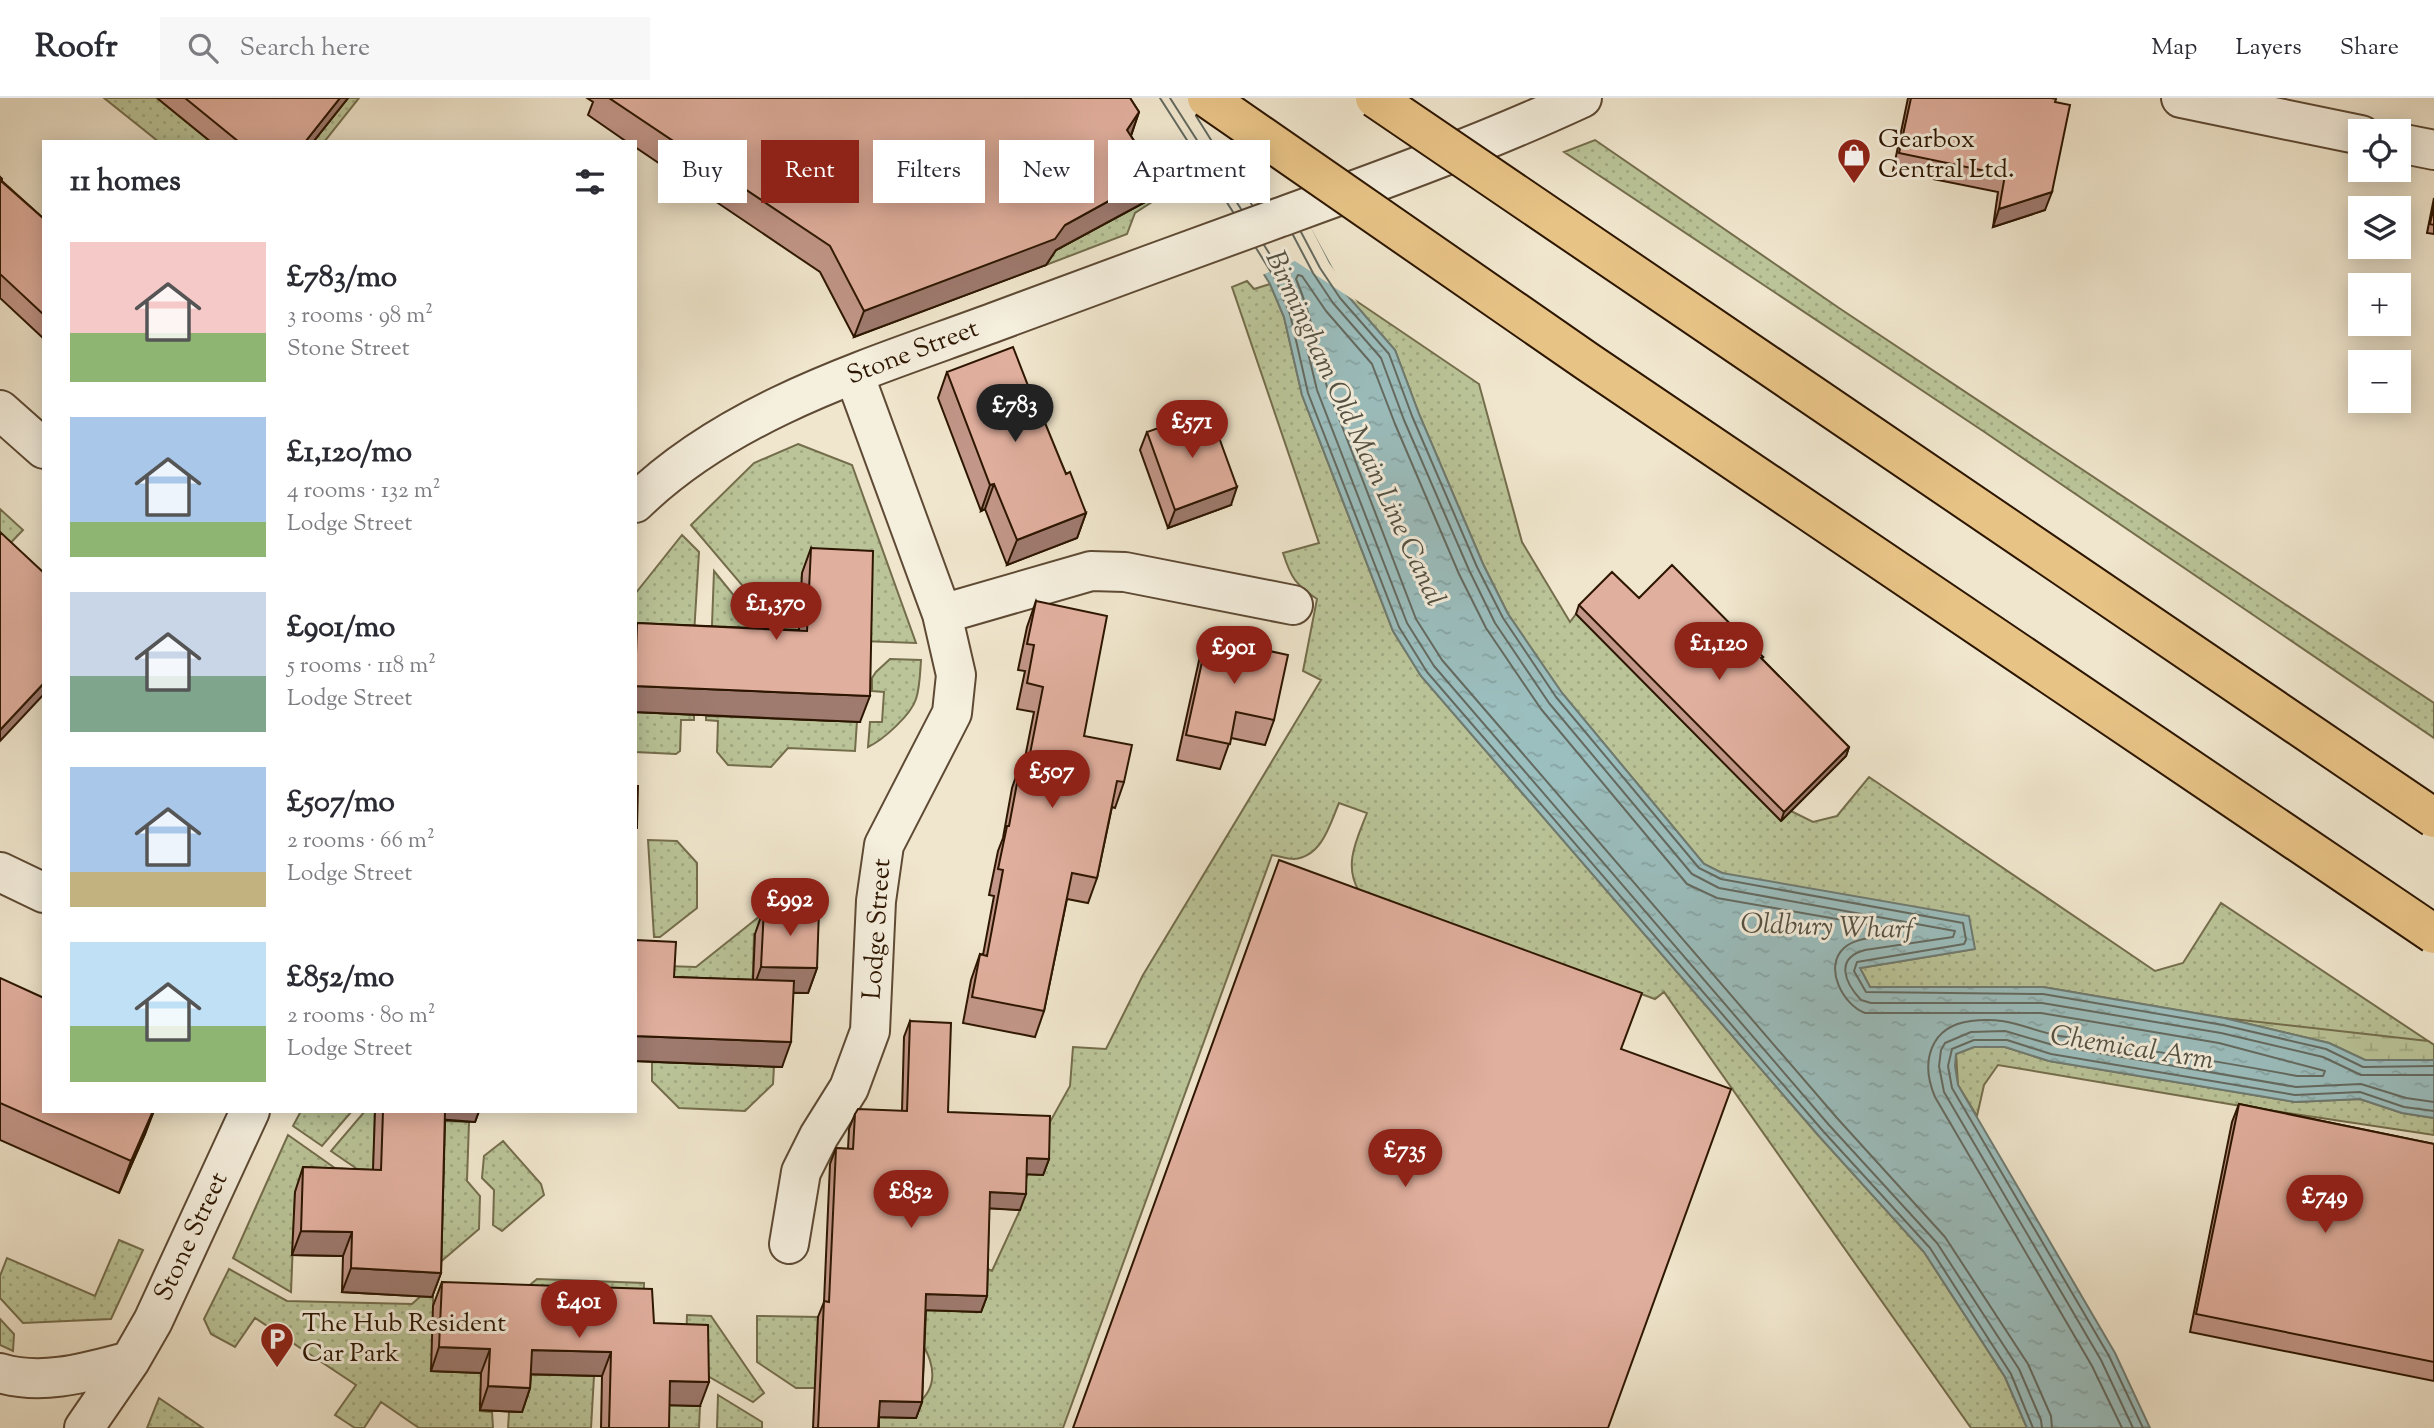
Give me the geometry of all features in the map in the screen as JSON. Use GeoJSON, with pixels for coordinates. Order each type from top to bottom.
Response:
{"type":"FeatureCollection","features":[{"type":"Feature","properties":{"kind":"highway"},"geometry":{"type":"LineString","coordinates":[[1207,98],[1588,362],[2434,934]]}},
{"type":"Feature","properties":{"kind":"highway"},"geometry":{"type":"LineString","coordinates":[[1374,98],[2434,818]]}},
{"type":"Feature","properties":{"kind":"street","name":"Stone Street"},"geometry":{"type":"LineString","coordinates":[[637,501],[676,466],[754,418],[854,374],[1527,124],[1582,98]]}},
{"type":"Feature","properties":{"kind":"street"},"geometry":{"type":"LineString","coordinates":[[2180,98],[2348,132]]}},
{"type":"Feature","properties":{"kind":"street"},"geometry":{"type":"LineString","coordinates":[[2411,145],[2434,150]]}},
{"type":"Feature","properties":{"kind":"street","name":"Lodge Street"},"geometry":{"type":"LineString","coordinates":[[789,1244],[801,1172],[819,1136],[849,1088],[870,1031],[876,901],[884,845],[952,713],[956,675],[942,614],[854,374]]}},
{"type":"Feature","properties":{"kind":"street"},"geometry":{"type":"LineString","coordinates":[[0,410],[42,447]]}},
{"type":"Feature","properties":{"kind":"street"},"geometry":{"type":"LineString","coordinates":[[942,614],[1091,571],[1125,572],[1293,605]]}},
{"type":"Feature","properties":{"kind":"street"},"geometry":{"type":"LineString","coordinates":[[0,872],[42,892]]}},
{"type":"Feature","properties":{"kind":"street","name":"Stone Street"},"geometry":{"type":"LineString","coordinates":[[84,1428],[130,1362],[153,1321],[249,1113]]}},
{"type":"Feature","properties":{"kind":"street"},"geometry":{"type":"LineString","coordinates":[[0,1373],[27,1379],[77,1375],[130,1362]]}},
{"type":"Feature","properties":{"kind":"green space"},"geometry":{"type":"Polygon","coordinates":[[[104,98],[157,98],[209,140],[156,140],[104,98]]]}},
{"type":"Feature","properties":{"kind":"green space"},"geometry":{"type":"Polygon","coordinates":[[[348,98],[359,98],[326,140],[315,140],[348,98]]]}},
{"type":"Feature","properties":{"kind":"green space"},"geometry":{"type":"Polygon","coordinates":[[[1595,140],[1839,308],[2434,703],[2434,738],[1983,431],[1564,152],[1595,140]]]}},
{"type":"Feature","properties":{"kind":"green space"},"geometry":{"type":"Polygon","coordinates":[[[1143,203],[1151,203],[1135,213],[1127,234],[1046,265],[1056,250],[1143,203]]]}},
{"type":"Feature","properties":{"kind":"green space"},"geometry":{"type":"Polygon","coordinates":[[[1247,281],[1254,289],[1270,284],[1284,317],[1302,395],[1393,631],[1421,676],[1818,1135],[1924,1252],[2005,1377],[2027,1428],[1971,1428],[1664,992],[1655,999],[1359,891],[1352,872],[1353,852],[1367,813],[1339,803],[1324,838],[1312,852],[1294,859],[1272,855],[1063,1428],[873,1428],[874,1404],[916,1405],[926,1395],[931,1384],[930,1360],[925,1348],[901,1316],[982,1266],[992,1271],[1020,1210],[1021,1174],[1070,1086],[1073,1047],[1106,1049],[1143,975],[1321,680],[1303,671],[1317,599],[1295,580],[1283,553],[1319,543],[1232,287],[1247,281]]]}},
{"type":"Feature","properties":{"kind":"green space"},"geometry":{"type":"Polygon","coordinates":[[[1346,294],[1479,384],[1522,542],[1570,622],[1576,614],[1781,820],[1791,811],[1813,822],[1837,816],[1869,777],[2155,971],[2183,963],[2221,903],[2434,1045],[2434,1060],[2365,1060],[2224,1018],[2043,987],[1870,987],[1860,968],[1975,949],[1722,873],[1704,864],[1562,693],[1508,614],[1483,564],[1419,414],[1395,350],[1346,294]]]}},
{"type":"Feature","properties":{"kind":"green space"},"geometry":{"type":"Polygon","coordinates":[[[798,444],[852,465],[916,643],[861,641],[803,573],[799,638],[787,638],[691,525],[754,463],[798,444]]]}},
{"type":"Feature","properties":{"kind":"green space"},"geometry":{"type":"Polygon","coordinates":[[[0,509],[23,530],[0,554],[0,509]]]}},
{"type":"Feature","properties":{"kind":"green space"},"geometry":{"type":"Polygon","coordinates":[[[682,535],[699,552],[693,651],[637,648],[637,591],[682,535]]]}},
{"type":"Feature","properties":{"kind":"green space"},"geometry":{"type":"Polygon","coordinates":[[[714,571],[782,655],[711,652],[714,571]]]}},
{"type":"Feature","properties":{"kind":"green space"},"geometry":{"type":"Polygon","coordinates":[[[890,659],[921,660],[917,694],[903,719],[868,747],[870,722],[882,722],[884,692],[872,691],[872,678],[890,659]]]}},
{"type":"Feature","properties":{"kind":"green space"},"geometry":{"type":"Polygon","coordinates":[[[835,660],[857,721],[855,751],[788,748],[771,767],[728,765],[717,752],[718,721],[706,720],[706,716],[832,721],[835,660]]]}},
{"type":"Feature","properties":{"kind":"green space"},"geometry":{"type":"Polygon","coordinates":[[[637,712],[694,715],[694,720],[681,720],[680,751],[676,754],[637,752],[637,712]]]}},
{"type":"Feature","properties":{"kind":"green space"},"geometry":{"type":"Polygon","coordinates":[[[648,840],[677,841],[697,863],[697,908],[660,937],[654,937],[648,840]]]}},
{"type":"Feature","properties":{"kind":"green space"},"geometry":{"type":"Polygon","coordinates":[[[780,900],[800,925],[800,935],[754,934],[752,1004],[653,997],[667,966],[696,967],[780,900]]]}},
{"type":"Feature","properties":{"kind":"green space"},"geometry":{"type":"Polygon","coordinates":[[[2224,1018],[2428,1041],[2434,1045],[2434,1060],[2365,1060],[2329,1043],[2224,1018]]]}},
{"type":"Feature","properties":{"kind":"green space"},"geometry":{"type":"Polygon","coordinates":[[[1974,1047],[2005,1047],[2049,1061],[2295,1102],[2360,1099],[2402,1113],[2434,1118],[2434,1135],[1998,1065],[1984,1085],[1977,1116],[1958,1085],[1956,1054],[1974,1047]]]}},
{"type":"Feature","properties":{"kind":"green space"},"geometry":{"type":"Polygon","coordinates":[[[652,1062],[774,1066],[773,1084],[745,1111],[679,1108],[652,1081],[652,1062]]]}},
{"type":"Feature","properties":{"kind":"green space"},"geometry":{"type":"Polygon","coordinates":[[[300,1113],[350,1113],[322,1146],[293,1126],[300,1113]]]}},
{"type":"Feature","properties":{"kind":"green space"},"geometry":{"type":"Polygon","coordinates":[[[363,1113],[375,1113],[373,1180],[331,1151],[363,1113]]]}},
{"type":"Feature","properties":{"kind":"green space"},"geometry":{"type":"Polygon","coordinates":[[[444,1121],[469,1122],[467,1181],[480,1196],[479,1229],[403,1294],[444,1121]]]}},
{"type":"Feature","properties":{"kind":"green space"},"geometry":{"type":"Polygon","coordinates":[[[288,1135],[359,1185],[295,1192],[291,1292],[233,1258],[288,1135]]]}},
{"type":"Feature","properties":{"kind":"green space"},"geometry":{"type":"Polygon","coordinates":[[[503,1141],[541,1184],[544,1195],[502,1231],[493,1225],[494,1190],[482,1178],[484,1156],[503,1141]]]}},
{"type":"Feature","properties":{"kind":"green space"},"geometry":{"type":"Polygon","coordinates":[[[119,1240],[143,1250],[111,1319],[23,1323],[0,1298],[0,1276],[7,1258],[95,1296],[119,1240]]]}},
{"type":"Feature","properties":{"kind":"green space"},"geometry":{"type":"Polygon","coordinates":[[[229,1269],[287,1301],[412,1304],[433,1285],[433,1306],[494,1373],[481,1380],[480,1411],[492,1412],[493,1428],[419,1428],[381,1402],[364,1428],[355,1428],[335,1415],[356,1385],[255,1318],[235,1347],[211,1334],[204,1319],[229,1269]]]}},
{"type":"Feature","properties":{"kind":"green space"},"geometry":{"type":"Polygon","coordinates":[[[537,1279],[644,1283],[643,1313],[514,1298],[537,1279]]]}},
{"type":"Feature","properties":{"kind":"green space"},"geometry":{"type":"Polygon","coordinates":[[[687,1315],[711,1316],[764,1393],[753,1402],[706,1375],[686,1348],[687,1315]]]}},
{"type":"Feature","properties":{"kind":"green space"},"geometry":{"type":"Polygon","coordinates":[[[757,1316],[818,1317],[815,1388],[796,1388],[757,1362],[757,1316]]]}},
{"type":"Feature","properties":{"kind":"green space"},"geometry":{"type":"Polygon","coordinates":[[[0,1319],[14,1334],[13,1351],[0,1345],[0,1319]]]}},
{"type":"Feature","properties":{"kind":"green space"},"geometry":{"type":"Polygon","coordinates":[[[511,1374],[594,1376],[591,1428],[508,1428],[509,1412],[522,1412],[511,1374]]]}},
{"type":"Feature","properties":{"kind":"green space"},"geometry":{"type":"Polygon","coordinates":[[[662,1392],[700,1406],[699,1428],[661,1428],[662,1392]]]}},
{"type":"Feature","properties":{"kind":"green space"},"geometry":{"type":"Polygon","coordinates":[[[718,1395],[762,1422],[762,1428],[717,1428],[718,1395]]]}},
{"type":"Feature","properties":{"kind":"green space"},"geometry":{"type":"Polygon","coordinates":[[[159,1398],[203,1428],[147,1428],[159,1398]]]}},
{"type":"Feature","properties":{"kind":"water"},"geometry":{"type":"Polygon","coordinates":[[[1168,122],[1212,140],[1179,140],[1168,122]]]}},
{"type":"Feature","properties":{"kind":"water"},"geometry":{"type":"Polygon","coordinates":[[[1270,164],[1276,166],[1346,294],[1395,350],[1419,414],[1483,564],[1508,614],[1562,693],[1704,864],[1722,873],[1969,916],[1975,949],[1860,968],[1870,987],[2043,987],[2224,1018],[2329,1043],[2365,1060],[2434,1060],[2434,1118],[2402,1113],[2360,1099],[2295,1102],[2049,1061],[2005,1047],[1974,1047],[1956,1054],[1958,1085],[2115,1353],[2150,1428],[2027,1428],[2005,1377],[1924,1252],[1818,1135],[1421,676],[1393,631],[1302,395],[1284,317],[1270,284],[1219,203],[1270,203],[1270,164]]]}},
{"type":"Feature","properties":{"kind":"pier"},"geometry":{"type":"Polygon","coordinates":[[[1147,98],[1258,98],[1281,131],[1279,165],[1329,263],[1358,303],[1295,261],[1260,276],[1214,203],[1270,203],[1270,140],[1174,140],[1147,98]]]}},
{"type":"Feature","properties":{"kind":"building"},"geometry":{"type":"Polygon","coordinates":[[[185,98],[340,98],[307,140],[237,140],[185,98]]]}},
{"type":"Feature","properties":{"kind":"building"},"geometry":{"type":"Polygon","coordinates":[[[609,98],[1130,98],[1139,112],[1127,130],[1133,140],[1108,140],[1108,201],[1065,225],[1055,239],[864,311],[830,246],[766,203],[859,203],[859,140],[761,140],[761,200],[747,190],[747,140],[672,140],[609,98]]]}},
{"type":"Feature","properties":{"kind":"building"},"geometry":{"type":"Polygon","coordinates":[[[1911,98],[2051,98],[2056,99],[2055,102],[2070,105],[2052,192],[1999,209],[2005,175],[1899,153],[1911,98]]]}},
{"type":"Feature","properties":{"kind":"building"},"geometry":{"type":"Polygon","coordinates":[[[0,177],[1,181],[42,217],[42,313],[0,274],[0,177]]]}},
{"type":"Feature","properties":{"kind":"building"},"geometry":{"type":"Polygon","coordinates":[[[2434,206],[2434,225],[2430,224],[2434,206]]]}},
{"type":"Feature","properties":{"kind":"building"},"geometry":{"type":"Polygon","coordinates":[[[1013,347],[1041,419],[1043,418],[1066,474],[1070,472],[1086,513],[1017,540],[994,484],[990,485],[947,372],[1013,347]]]}},
{"type":"Feature","properties":{"kind":"building"},"geometry":{"type":"Polygon","coordinates":[[[1209,410],[1237,487],[1175,510],[1147,432],[1209,410]]]}},
{"type":"Feature","properties":{"kind":"building"},"geometry":{"type":"Polygon","coordinates":[[[0,532],[42,571],[42,685],[0,730],[0,532]]]}},
{"type":"Feature","properties":{"kind":"building"},"geometry":{"type":"Polygon","coordinates":[[[811,548],[873,551],[870,696],[637,686],[637,623],[807,631],[811,548]]]}},
{"type":"Feature","properties":{"kind":"building"},"geometry":{"type":"Polygon","coordinates":[[[1672,565],[1849,747],[1784,812],[1579,605],[1612,572],[1639,598],[1672,565]]]}},
{"type":"Feature","properties":{"kind":"building"},"geometry":{"type":"Polygon","coordinates":[[[1036,601],[1107,616],[1084,736],[1132,745],[1124,782],[1117,781],[1097,878],[1072,873],[1044,1011],[972,997],[980,954],[987,956],[1003,870],[998,869],[1021,762],[1028,764],[1043,687],[1027,683],[1034,645],[1027,644],[1036,601]]]}},
{"type":"Feature","properties":{"kind":"building"},"geometry":{"type":"Polygon","coordinates":[[[1209,630],[1252,640],[1251,647],[1288,655],[1274,720],[1236,712],[1230,744],[1186,735],[1209,630]]]}},
{"type":"Feature","properties":{"kind":"building"},"geometry":{"type":"Polygon","coordinates":[[[1279,860],[1642,993],[1621,1049],[1731,1089],[1608,1428],[1073,1428],[1279,860]]]}},
{"type":"Feature","properties":{"kind":"building"},"geometry":{"type":"Polygon","coordinates":[[[764,908],[819,910],[817,968],[761,967],[764,908]]]}},
{"type":"Feature","properties":{"kind":"building"},"geometry":{"type":"Polygon","coordinates":[[[637,940],[676,942],[674,977],[794,981],[791,1042],[637,1036],[637,940]]]}},
{"type":"Feature","properties":{"kind":"building"},"geometry":{"type":"Polygon","coordinates":[[[0,978],[42,997],[42,1113],[152,1113],[131,1161],[0,1103],[0,978]]]}},
{"type":"Feature","properties":{"kind":"building"},"geometry":{"type":"Polygon","coordinates":[[[910,1021],[951,1023],[948,1112],[1050,1116],[1049,1159],[1027,1158],[1026,1194],[990,1192],[987,1296],[926,1294],[922,1402],[880,1401],[878,1428],[818,1428],[824,1301],[829,1302],[836,1148],[853,1149],[855,1114],[858,1109],[907,1111],[910,1021]]]}},
{"type":"Feature","properties":{"kind":"building"},"geometry":{"type":"Polygon","coordinates":[[[2239,1104],[2434,1144],[2434,1362],[2196,1314],[2239,1104]]]}},
{"type":"Feature","properties":{"kind":"building"},"geometry":{"type":"Polygon","coordinates":[[[383,1113],[445,1113],[441,1273],[351,1268],[352,1232],[301,1231],[303,1167],[381,1170],[383,1113]]]}},
{"type":"Feature","properties":{"kind":"building"},"geometry":{"type":"Polygon","coordinates":[[[442,1282],[652,1289],[654,1323],[708,1325],[709,1382],[670,1381],[669,1428],[609,1428],[611,1352],[532,1350],[530,1388],[488,1386],[490,1349],[439,1347],[442,1282]]]}},
{"type":"Feature","properties":{"kind":"place","name":"Gearbox Central Ltd."},"geometry":{"type":"Point","coordinates":[1854,185]}},
{"type":"Feature","properties":{"kind":"place","name":"The Hub Resident Car Park"},"geometry":{"type":"Point","coordinates":[277,1369]}},
{"type":"Feature","properties":{"kind":"water label","name":"Birmingham Old Main Line Canal"},"geometry":{"type":"Point","coordinates":[1354,429]}},
{"type":"Feature","properties":{"kind":"water label","name":"Oldbury Wharf"},"geometry":{"type":"Point","coordinates":[1827,928]}},
{"type":"Feature","properties":{"kind":"water label","name":"Chemical Arm"},"geometry":{"type":"Point","coordinates":[2132,1049]}}]}
